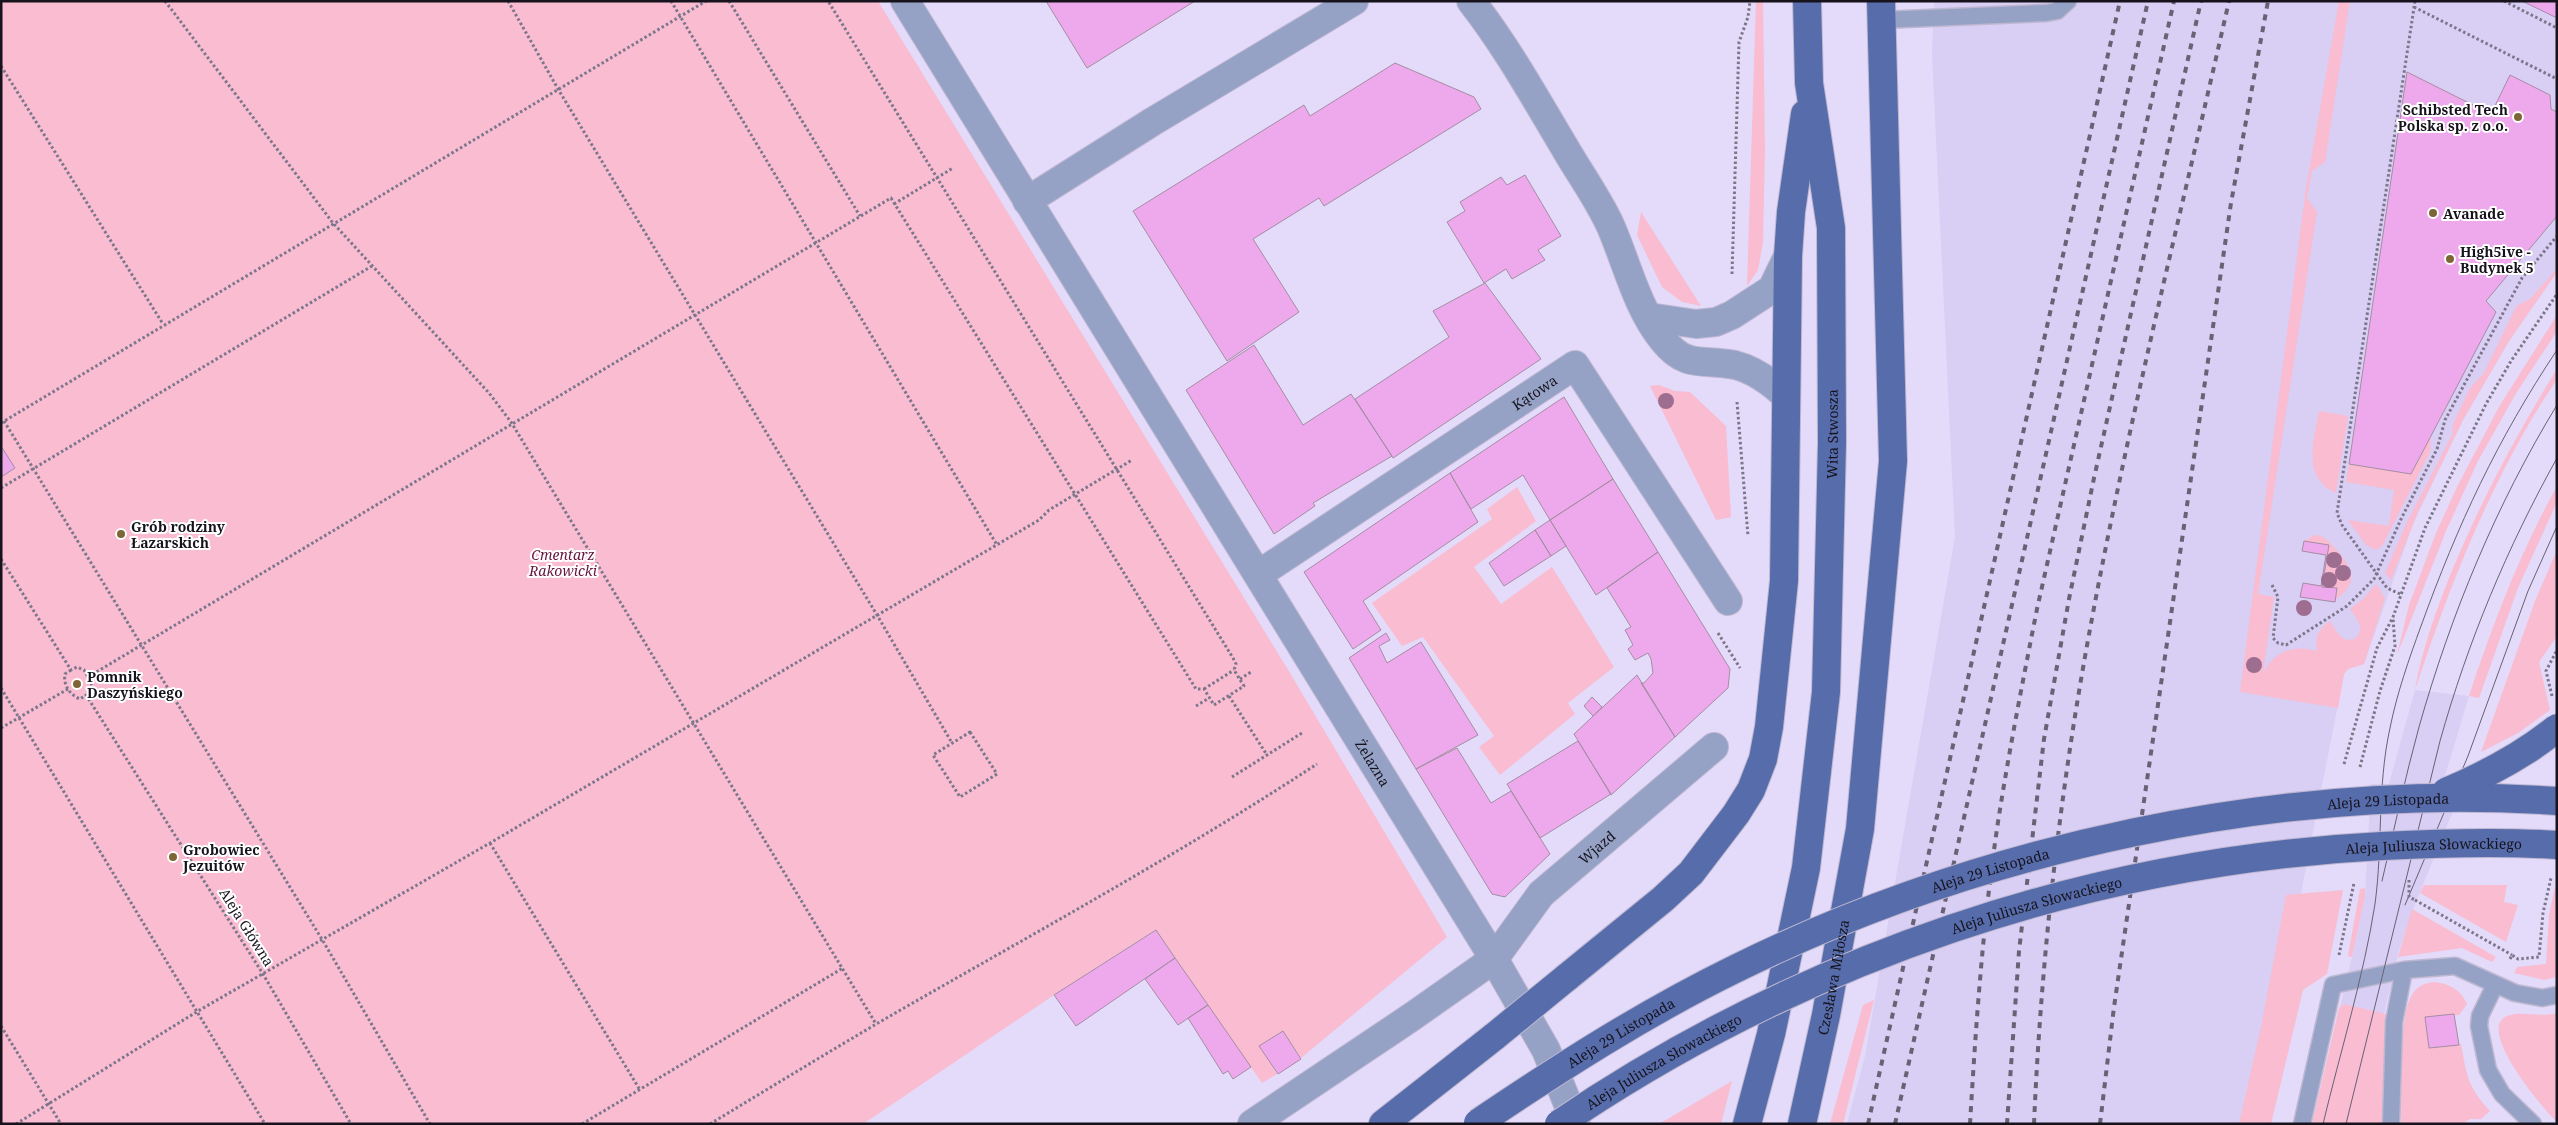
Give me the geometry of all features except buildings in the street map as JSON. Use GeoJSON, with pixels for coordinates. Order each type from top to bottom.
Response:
{"type":"FeatureCollection","features":[{"type":"Feature","properties":{"kind":"main road","name":"Wita Stwosza"},"geometry":{"type":"LineString","coordinates":[[1747,1124],[1772,1034],[1806,868],[1826,692],[1832,443],[1830,228],[1809,83],[1807,1]]}},
{"type":"Feature","properties":{"kind":"main road","name":"Czesława Miłosza"},"geometry":{"type":"LineString","coordinates":[[1802,1124],[1826,1015],[1860,829],[1893,460],[1882,11]]}},
{"type":"Feature","properties":{"kind":"main road"},"geometry":{"type":"LineString","coordinates":[[1383,1124],[1495,1036],[1663,899],[1691,873],[1736,814],[1751,790],[1763,759],[1769,727],[1784,581],[1788,256],[1791,212],[1809,83]]}},
{"type":"Feature","properties":{"kind":"main road"},"geometry":{"type":"LineString","coordinates":[[2430,798],[2483,777],[2514,759],[2557,728]]}},
{"type":"Feature","properties":{"kind":"main road","name":"Aleja 29 Listopada"},"geometry":{"type":"LineString","coordinates":[[1477,1123],[1626,1028],[1734,969],[1814,932],[1953,881],[2065,848],[2225,816],[2339,804],[2430,798],[2507,798],[2557,801]]}},
{"type":"Feature","properties":{"kind":"main road","name":"Aleja Juliusza Słowackiego"},"geometry":{"type":"LineString","coordinates":[[1558,1124],[1687,1045],[1822,978],[1960,925],[2078,891],[2176,870],[2304,851],[2430,844],[2555,857]]}},
{"type":"Feature","properties":{"kind":"street","name":"Żelazna"},"geometry":{"type":"LineString","coordinates":[[905,1],[1494,959],[1546,1050],[1576,1124]]}},
{"type":"Feature","properties":{"kind":"street"},"geometry":{"type":"LineString","coordinates":[[1027,200],[1152,122],[1354,1]]}},
{"type":"Feature","properties":{"kind":"street"},"geometry":{"type":"LineString","coordinates":[[1471,1],[1499,37],[1609,223],[1638,298],[1661,339],[1676,356],[1700,363],[1734,365],[1758,374],[1774,384],[1786,396]]}},
{"type":"Feature","properties":{"kind":"street"},"geometry":{"type":"LineString","coordinates":[[1649,317],[1696,324],[1716,322],[1732,315],[1772,289],[1788,256]]}},
{"type":"Feature","properties":{"kind":"street","name":"Kątowa"},"geometry":{"type":"LineString","coordinates":[[1259,574],[1575,365],[1728,601]]}},
{"type":"Feature","properties":{"kind":"street","name":"Wjazd"},"geometry":{"type":"LineString","coordinates":[[1252,1124],[1494,959],[1541,894],[1714,747]]}},
{"type":"Feature","properties":{"kind":"lane"},"geometry":{"type":"LineString","coordinates":[[1882,11],[2046,13],[2057,11],[2068,1]]}},
{"type":"Feature","properties":{"kind":"lane"},"geometry":{"type":"LineString","coordinates":[[2302,1124],[2333,985],[2404,970],[2455,966],[2495,985],[2529,997],[2557,995]]}},
{"type":"Feature","properties":{"kind":"lane"},"geometry":{"type":"LineString","coordinates":[[2391,1124],[2394,1022],[2404,970]]}},
{"type":"Feature","properties":{"kind":"lane"},"geometry":{"type":"LineString","coordinates":[[2495,985],[2479,1021],[2488,1070],[2502,1094],[2533,1124]]}},
{"type":"Feature","properties":{"kind":"path"},"geometry":{"type":"LineString","coordinates":[[165,1],[334,223],[489,393],[512,422],[844,968],[876,1024]]}},
{"type":"Feature","properties":{"kind":"path"},"geometry":{"type":"LineString","coordinates":[[508,1],[558,89],[877,615],[952,743]]}},
{"type":"Feature","properties":{"kind":"path"},"geometry":{"type":"LineString","coordinates":[[671,1],[997,544]]}},
{"type":"Feature","properties":{"kind":"path"},"geometry":{"type":"LineString","coordinates":[[430,1124],[323,941],[3,422],[706,1]]}},
{"type":"Feature","properties":{"kind":"path"},"geometry":{"type":"LineString","coordinates":[[729,1],[860,216]]}},
{"type":"Feature","properties":{"kind":"path"},"geometry":{"type":"LineString","coordinates":[[88,677],[512,422],[891,198],[1196,689],[1204,689],[1234,670],[1236,664],[935,179],[828,1]]}},
{"type":"Feature","properties":{"kind":"path"},"geometry":{"type":"LineString","coordinates":[[1732,276],[1739,42],[1748,17],[1750,1]]}},
{"type":"Feature","properties":{"kind":"path"},"geometry":{"type":"LineString","coordinates":[[2400,594],[2387,588],[2377,574],[2338,518],[2337,505],[2415,1]]}},
{"type":"Feature","properties":{"kind":"path"},"geometry":{"type":"LineString","coordinates":[[2504,1],[2557,28]]}},
{"type":"Feature","properties":{"kind":"path"},"geometry":{"type":"LineString","coordinates":[[2414,7],[2557,79]]}},
{"type":"Feature","properties":{"kind":"path"},"geometry":{"type":"LineString","coordinates":[[1,66],[163,325]]}},
{"type":"Feature","properties":{"kind":"path"},"geometry":{"type":"LineString","coordinates":[[894,204],[953,168]]}},
{"type":"Feature","properties":{"kind":"path"},"geometry":{"type":"LineString","coordinates":[[2272,585],[2278,597],[2273,638],[2278,643],[2286,645],[2347,606],[2361,594],[2377,574],[2402,517],[2437,449],[2450,412],[2522,278],[2557,236]]}},
{"type":"Feature","properties":{"kind":"path"},"geometry":{"type":"LineString","coordinates":[[1,488],[372,266]]}},
{"type":"Feature","properties":{"kind":"path"},"geometry":{"type":"LineString","coordinates":[[2344,764],[2377,648],[2393,617],[2425,528],[2476,423],[2511,361],[2557,294]]}},
{"type":"Feature","properties":{"kind":"path"},"geometry":{"type":"LineString","coordinates":[[1737,401],[1748,545]]}},
{"type":"Feature","properties":{"kind":"path"},"geometry":{"type":"LineString","coordinates":[[16,1124],[198,1011],[323,941],[1039,520],[1050,510],[1132,460]]}},
{"type":"Feature","properties":{"kind":"path"},"geometry":{"type":"LineString","coordinates":[[1,559],[71,670]]}},
{"type":"Feature","properties":{"kind":"path"},"geometry":{"type":"LineString","coordinates":[[2552,700],[2546,671],[2557,650]]}},
{"type":"Feature","properties":{"kind":"path"},"geometry":{"type":"LineString","coordinates":[[1743,673],[1744,664]]}},
{"type":"Feature","properties":{"kind":"path"},"geometry":{"type":"LineString","coordinates":[[77,667],[84,670],[92,685],[91,692],[80,699],[73,696],[64,682],[65,674],[71,670],[77,667]]}},
{"type":"Feature","properties":{"kind":"path"},"geometry":{"type":"LineString","coordinates":[[1204,689],[1214,705],[1229,696],[1244,686],[1234,670]]}},
{"type":"Feature","properties":{"kind":"path"},"geometry":{"type":"LineString","coordinates":[[1240,680],[1251,672]]}},
{"type":"Feature","properties":{"kind":"path"},"geometry":{"type":"LineString","coordinates":[[1,688],[265,1124]]}},
{"type":"Feature","properties":{"kind":"path"},"geometry":{"type":"LineString","coordinates":[[1,728],[68,689]]}},
{"type":"Feature","properties":{"kind":"path","name":"Aleja Główna"},"geometry":{"type":"LineString","coordinates":[[86,695],[263,974],[351,1124]]}},
{"type":"Feature","properties":{"kind":"path"},"geometry":{"type":"LineString","coordinates":[[1229,696],[1267,755]]}},
{"type":"Feature","properties":{"kind":"path"},"geometry":{"type":"LineString","coordinates":[[1196,706],[1209,698]]}},
{"type":"Feature","properties":{"kind":"path"},"geometry":{"type":"LineString","coordinates":[[970,732],[997,774],[960,797],[933,755],[952,743],[970,732]]}},
{"type":"Feature","properties":{"kind":"path"},"geometry":{"type":"LineString","coordinates":[[1232,777],[1302,733]]}},
{"type":"Feature","properties":{"kind":"path"},"geometry":{"type":"LineString","coordinates":[[710,1124],[876,1024],[1168,858],[1238,816],[1317,764]]}},
{"type":"Feature","properties":{"kind":"path"},"geometry":{"type":"LineString","coordinates":[[490,843],[640,1090]]}},
{"type":"Feature","properties":{"kind":"path"},"geometry":{"type":"LineString","coordinates":[[2408,877],[2409,897],[2518,959],[2539,957],[2543,913],[2555,857]]}},
{"type":"Feature","properties":{"kind":"path"},"geometry":{"type":"LineString","coordinates":[[2495,985],[2512,956]]}},
{"type":"Feature","properties":{"kind":"path"},"geometry":{"type":"LineString","coordinates":[[582,1124],[844,968]]}},
{"type":"Feature","properties":{"kind":"path"},"geometry":{"type":"LineString","coordinates":[[1,1026],[61,1124]]}},
{"type":"Feature","properties":{"kind":"shaded area"},"geometry":{"type":"Polygon","coordinates":[[[1934,1],[2557,1],[2557,272],[2509,341],[2463,420],[2413,524],[2364,664],[2348,669],[2344,674],[2272,1040],[2252,1124],[1847,1124],[1865,1056],[1955,537],[1932,54],[1934,1]]]}},
{"type":"Feature","properties":{"kind":"shaded area"},"geometry":{"type":"Polygon","coordinates":[[[2415,690],[2469,696],[2442,786],[2460,794],[2413,909],[2399,950],[2384,1014],[2312,1124],[2365,896],[2371,784],[2389,784],[2415,690]]]}},
{"type":"Feature","properties":{"kind":"green space","name":"Cmentarz Rakowicki"},"geometry":{"type":"Polygon","coordinates":[[[1,1],[878,1],[1287,668],[1447,937],[1301,1058],[1283,1031],[1260,1046],[1277,1074],[1262,1083],[1155,930],[1054,995],[863,1124],[1,1124],[1,1]]]}},
{"type":"Feature","properties":{"kind":"green space"},"geometry":{"type":"Polygon","coordinates":[[[1756,1],[1763,1],[1765,149],[1763,242],[1758,270],[1747,286],[1756,1]]]}},
{"type":"Feature","properties":{"kind":"green space"},"geometry":{"type":"Polygon","coordinates":[[[2339,1],[2350,1],[2325,162],[2312,171],[2307,198],[2317,212],[2258,594],[2274,597],[2263,673],[2273,659],[2286,651],[2301,648],[2317,651],[2316,642],[2318,634],[2330,621],[2343,639],[2351,640],[2356,638],[2360,627],[2350,609],[2364,598],[2376,584],[2385,598],[2364,664],[2348,669],[2344,674],[2338,708],[2240,692],[2306,188],[2339,1]]]}},
{"type":"Feature","properties":{"kind":"green space"},"geometry":{"type":"Polygon","coordinates":[[[1641,212],[1701,306],[1682,302],[1662,287],[1637,235],[1641,212]]]}},
{"type":"Feature","properties":{"kind":"green space"},"geometry":{"type":"Polygon","coordinates":[[[2557,264],[2557,272],[2509,341],[2463,420],[2418,512],[2391,580],[2385,573],[2407,522],[2452,435],[2453,424],[2470,388],[2484,373],[2515,309],[2518,305],[2530,299],[2556,270],[2557,264]]]}},
{"type":"Feature","properties":{"kind":"green space"},"geometry":{"type":"Polygon","coordinates":[[[2557,315],[2557,331],[2515,395],[2478,461],[2446,531],[2397,655],[2409,605],[2436,533],[2457,487],[2500,405],[2557,315]]]}},
{"type":"Feature","properties":{"kind":"green space"},"geometry":{"type":"Polygon","coordinates":[[[2557,369],[2557,379],[2534,415],[2493,491],[2443,609],[2415,690],[2430,630],[2462,546],[2500,469],[2557,369]]]}},
{"type":"Feature","properties":{"kind":"green space"},"geometry":{"type":"Polygon","coordinates":[[[1659,385],[1675,391],[1690,392],[1726,426],[1731,517],[1716,520],[1650,386],[1659,385]]]}},
{"type":"Feature","properties":{"kind":"green space"},"geometry":{"type":"Polygon","coordinates":[[[2319,411],[2348,416],[2336,493],[2325,486],[2318,478],[2314,468],[2312,457],[2313,445],[2319,411]]]}},
{"type":"Feature","properties":{"kind":"green space"},"geometry":{"type":"Polygon","coordinates":[[[2431,436],[2430,452],[2382,546],[2376,550],[2366,545],[2348,520],[2389,526],[2394,490],[2346,482],[2349,464],[2411,474],[2431,436]]]}},
{"type":"Feature","properties":{"kind":"green space"},"geometry":{"type":"Polygon","coordinates":[[[2557,486],[2557,502],[2518,588],[2479,698],[2469,696],[2508,589],[2531,537],[2557,486]]]}},
{"type":"Feature","properties":{"kind":"green space"},"geometry":{"type":"Polygon","coordinates":[[[1517,487],[1536,521],[1474,567],[1501,604],[1552,567],[1614,667],[1568,703],[1575,714],[1500,775],[1479,747],[1494,736],[1423,637],[1402,646],[1372,603],[1492,519],[1487,509],[1517,487]]]}},
{"type":"Feature","properties":{"kind":"green space"},"geometry":{"type":"Polygon","coordinates":[[[2315,535],[2323,537],[2340,554],[2351,574],[2351,581],[2348,587],[2335,600],[2336,589],[2322,587],[2329,545],[2304,541],[2315,535]]]}},
{"type":"Feature","properties":{"kind":"green space"},"geometry":{"type":"Polygon","coordinates":[[[2557,550],[2557,636],[2539,662],[2550,710],[2518,733],[2481,752],[2535,601],[2557,550]]]}},
{"type":"Feature","properties":{"kind":"green space"},"geometry":{"type":"Polygon","coordinates":[[[2424,885],[2507,885],[2504,902],[2518,905],[2506,942],[2420,893],[2424,885]]]}},
{"type":"Feature","properties":{"kind":"green space"},"geometry":{"type":"Polygon","coordinates":[[[2555,887],[2557,887],[2557,977],[2544,980],[2514,973],[2517,967],[2546,964],[2549,915],[2555,887]]]}},
{"type":"Feature","properties":{"kind":"green space"},"geometry":{"type":"Polygon","coordinates":[[[2365,888],[2352,957],[2348,956],[2360,889],[2365,888]]]}},
{"type":"Feature","properties":{"kind":"green space"},"geometry":{"type":"Polygon","coordinates":[[[2343,890],[2327,974],[2303,990],[2271,1124],[2239,1124],[2261,1027],[2286,895],[2343,890]]]}},
{"type":"Feature","properties":{"kind":"green space"},"geometry":{"type":"Polygon","coordinates":[[[2412,909],[2496,957],[2492,962],[2462,948],[2398,957],[2412,909]]]}},
{"type":"Feature","properties":{"kind":"green space"},"geometry":{"type":"Polygon","coordinates":[[[2435,982],[2454,988],[2467,1004],[2459,1015],[2425,1017],[2429,1048],[2461,1044],[2472,1087],[2490,1111],[2481,1119],[2470,1119],[2462,1124],[2401,1124],[2402,1042],[2406,1012],[2411,996],[2416,990],[2422,985],[2435,982]]]}},
{"type":"Feature","properties":{"kind":"green space"},"geometry":{"type":"Polygon","coordinates":[[[1874,1000],[1843,1124],[1830,1124],[1863,1005],[1874,1000]]]}},
{"type":"Feature","properties":{"kind":"green space"},"geometry":{"type":"Polygon","coordinates":[[[2344,1004],[2386,1014],[2384,1124],[2312,1124],[2339,1008],[2344,1004]]]}},
{"type":"Feature","properties":{"kind":"green space"},"geometry":{"type":"Polygon","coordinates":[[[2557,1013],[2557,1122],[2527,1087],[2515,1069],[2505,1052],[2499,1036],[2499,1024],[2507,1016],[2513,1014],[2545,1015],[2557,1013]]]}},
{"type":"Feature","properties":{"kind":"green space"},"geometry":{"type":"Polygon","coordinates":[[[1732,1081],[1721,1124],[1659,1124],[1732,1081]]]}},
{"type":"Feature","properties":{"kind":"tram line"},"geometry":{"type":"LineString","coordinates":[[2323,1124],[2358,986],[2375,904],[2383,772],[2393,715],[2400,689],[2449,552],[2480,483],[2535,384],[2557,350]]}},
{"type":"Feature","properties":{"kind":"tram line"},"geometry":{"type":"LineString","coordinates":[[2382,881],[2419,727],[2445,643],[2495,521],[2514,482],[2557,405]]}},
{"type":"Feature","properties":{"kind":"tram line"},"geometry":{"type":"LineString","coordinates":[[2346,1124],[2440,741],[2451,704],[2476,631],[2505,561],[2557,458]]}},
{"type":"Feature","properties":{"kind":"tram line"},"geometry":{"type":"LineString","coordinates":[[2405,905],[2468,756],[2528,591],[2557,526]]}},
{"type":"Feature","properties":{"kind":"railway"},"geometry":{"type":"LineString","coordinates":[[1868,1124],[2120,1]]}},
{"type":"Feature","properties":{"kind":"railway"},"geometry":{"type":"LineString","coordinates":[[1895,1124],[2148,1]]}},
{"type":"Feature","properties":{"kind":"railway"},"geometry":{"type":"LineString","coordinates":[[1970,1124],[1988,897],[2011,742],[2037,609],[2174,1]]}},
{"type":"Feature","properties":{"kind":"railway"},"geometry":{"type":"LineString","coordinates":[[2007,1124],[2019,951],[2044,739],[2069,599],[2094,478],[2201,1]]}},
{"type":"Feature","properties":{"kind":"railway"},"geometry":{"type":"LineString","coordinates":[[2034,1124],[2041,1002],[2053,881],[2068,760],[2088,640],[2137,400],[2229,1]]}},
{"type":"Feature","properties":{"kind":"railway"},"geometry":{"type":"LineString","coordinates":[[2100,1124],[2114,1007],[2231,203],[2268,1]]}},
{"type":"Feature","properties":{"kind":"place","name":"Schibsted Tech Polska sp. z o.o."},"geometry":{"type":"Point","coordinates":[2518,117]}},
{"type":"Feature","properties":{"kind":"place","name":"Avanade"},"geometry":{"type":"Point","coordinates":[2433,213]}},
{"type":"Feature","properties":{"kind":"place","name":"High5ive - Budynek 5"},"geometry":{"type":"Point","coordinates":[2450,259]}},
{"type":"Feature","properties":{"kind":"place","name":"Grób rodziny Łazarskich"},"geometry":{"type":"Point","coordinates":[121,534]}},
{"type":"Feature","properties":{"kind":"place","name":"Pomnik Daszyńskiego"},"geometry":{"type":"Point","coordinates":[77,684]}},
{"type":"Feature","properties":{"kind":"place","name":"Grobowiec Jezuitów"},"geometry":{"type":"Point","coordinates":[173,857]}}]}
